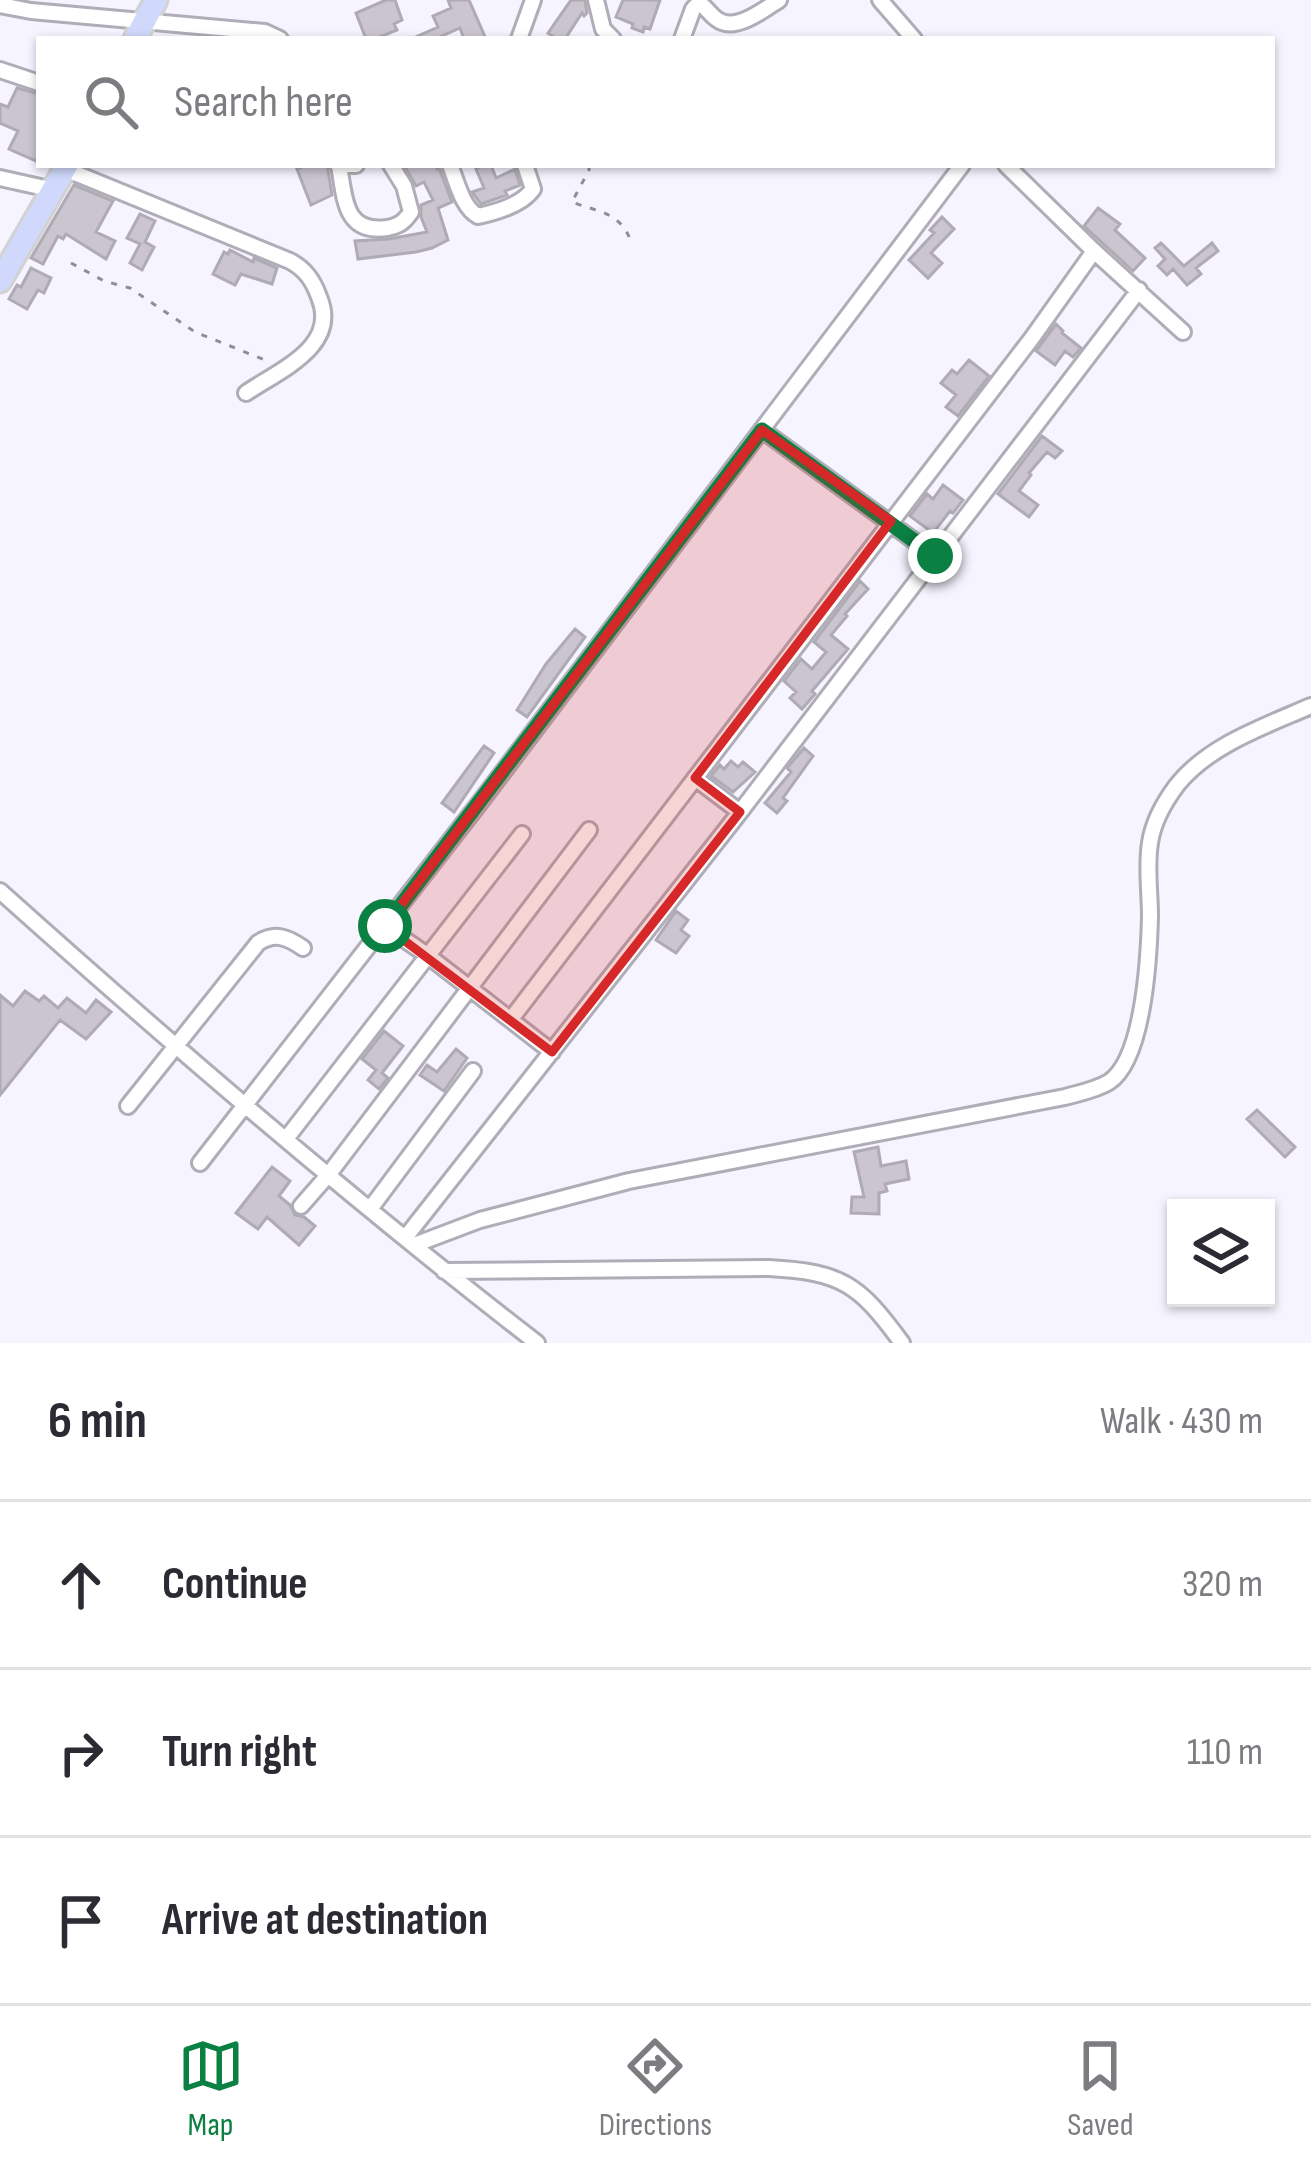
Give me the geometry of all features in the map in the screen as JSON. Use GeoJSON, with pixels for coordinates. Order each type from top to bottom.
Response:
{"type":"FeatureCollection","features":[{"type":"Feature","properties":{"kind":"main road"},"geometry":{"type":"LineString","coordinates":[[140,30],[156,0]]}},
{"type":"Feature","properties":{"kind":"main road"},"geometry":{"type":"LineString","coordinates":[[0,281],[65,168]]}},
{"type":"Feature","properties":{"kind":"street"},"geometry":{"type":"LineString","coordinates":[[520,36],[532,0]]}},
{"type":"Feature","properties":{"kind":"street"},"geometry":{"type":"LineString","coordinates":[[596,0],[603,29],[610,36]]}},
{"type":"Feature","properties":{"kind":"street"},"geometry":{"type":"LineString","coordinates":[[683,36],[699,3],[720,22],[729,23],[779,0]]}},
{"type":"Feature","properties":{"kind":"street"},"geometry":{"type":"LineString","coordinates":[[880,0],[911,36]]}},
{"type":"Feature","properties":{"kind":"street"},"geometry":{"type":"LineString","coordinates":[[0,5],[140,30],[264,35]]}},
{"type":"Feature","properties":{"kind":"street"},"geometry":{"type":"LineString","coordinates":[[0,70],[36,82]]}},
{"type":"Feature","properties":{"kind":"street"},"geometry":{"type":"LineString","coordinates":[[68,168],[301,267],[324,308],[321,336],[246,393]]}},
{"type":"Feature","properties":{"kind":"street"},"geometry":{"type":"LineString","coordinates":[[339,168],[352,217],[359,226],[384,228],[407,220],[411,212],[393,168]]}},
{"type":"Feature","properties":{"kind":"street"},"geometry":{"type":"LineString","coordinates":[[451,168],[466,205],[478,216],[530,195],[533,189],[526,168]]}},
{"type":"Feature","properties":{"kind":"street"},"geometry":{"type":"LineString","coordinates":[[200,1163],[960,168]]}},
{"type":"Feature","properties":{"kind":"street"},"geometry":{"type":"LineString","coordinates":[[1009,168],[1184,332]]}},
{"type":"Feature","properties":{"kind":"street"},"geometry":{"type":"LineString","coordinates":[[0,178],[54,190]]}},
{"type":"Feature","properties":{"kind":"street"},"geometry":{"type":"LineString","coordinates":[[512,1019],[1094,251]]}},
{"type":"Feature","properties":{"kind":"street"},"geometry":{"type":"LineString","coordinates":[[410,1241],[1139,290]]}},
{"type":"Feature","properties":{"kind":"street"},"geometry":{"type":"LineString","coordinates":[[762,430],[935,556]]}},
{"type":"Feature","properties":{"kind":"street"},"geometry":{"type":"LineString","coordinates":[[410,1241],[600,1188],[1048,1100],[1111,1081],[1124,1067],[1133,1044],[1145,976],[1150,841],[1159,815],[1195,765],[1235,740],[1311,706]]}},
{"type":"Feature","properties":{"kind":"street"},"geometry":{"type":"LineString","coordinates":[[695,778],[740,812]]}},
{"type":"Feature","properties":{"kind":"street"},"geometry":{"type":"LineString","coordinates":[[301,1206],[590,830]]}},
{"type":"Feature","properties":{"kind":"street"},"geometry":{"type":"LineString","coordinates":[[286,1139],[522,834]]}},
{"type":"Feature","properties":{"kind":"street"},"geometry":{"type":"LineString","coordinates":[[0,891],[175,1048],[537,1343]]}},
{"type":"Feature","properties":{"kind":"street"},"geometry":{"type":"LineString","coordinates":[[385,926],[552,1052]]}},
{"type":"Feature","properties":{"kind":"street"},"geometry":{"type":"LineString","coordinates":[[128,1106],[258,943],[278,936],[303,948]]}},
{"type":"Feature","properties":{"kind":"street"},"geometry":{"type":"LineString","coordinates":[[370,1208],[472,1071]]}},
{"type":"Feature","properties":{"kind":"street"},"geometry":{"type":"LineString","coordinates":[[444,1271],[813,1271],[858,1292],[902,1343]]}},
{"type":"Feature","properties":{"kind":"path"},"geometry":{"type":"LineString","coordinates":[[590,168],[572,202],[608,212],[626,228],[631,242]]}},
{"type":"Feature","properties":{"kind":"path"},"geometry":{"type":"LineString","coordinates":[[71,263],[104,281],[130,288],[195,332],[265,362],[290,363]]}},
{"type":"Feature","properties":{"kind":"highlighted area"},"geometry":{"type":"Polygon","coordinates":[[[762,430],[891,521],[695,778],[740,812],[552,1052],[385,926],[762,430]]]}},
{"type":"Feature","properties":{"kind":"building"},"geometry":{"type":"Polygon","coordinates":[[[395,0],[402,20],[394,24],[397,30],[365,36],[356,13],[395,0]]]}},
{"type":"Feature","properties":{"kind":"building"},"geometry":{"type":"Polygon","coordinates":[[[448,0],[469,0],[485,36],[463,36],[460,28],[442,36],[418,36],[438,27],[433,16],[451,8],[448,0]]]}},
{"type":"Feature","properties":{"kind":"building"},"geometry":{"type":"Polygon","coordinates":[[[571,0],[585,0],[587,13],[582,13],[567,36],[548,33],[571,0]]]}},
{"type":"Feature","properties":{"kind":"building"},"geometry":{"type":"Polygon","coordinates":[[[623,0],[660,0],[650,29],[644,27],[643,32],[616,17],[623,0]]]}},
{"type":"Feature","properties":{"kind":"building"},"geometry":{"type":"Polygon","coordinates":[[[17,88],[36,93],[36,161],[9,149],[18,131],[0,123],[0,104],[8,107],[17,88]]]}},
{"type":"Feature","properties":{"kind":"building"},"geometry":{"type":"Polygon","coordinates":[[[328,168],[332,195],[311,205],[297,169],[328,168]]]}},
{"type":"Feature","properties":{"kind":"building"},"geometry":{"type":"Polygon","coordinates":[[[406,168],[439,168],[452,202],[438,208],[448,240],[416,252],[358,259],[355,241],[427,232],[421,205],[433,200],[424,182],[416,186],[406,168]]]}},
{"type":"Feature","properties":{"kind":"building"},"geometry":{"type":"Polygon","coordinates":[[[492,168],[496,178],[515,169],[520,185],[481,204],[472,192],[484,188],[476,169],[492,168]]]}},
{"type":"Feature","properties":{"kind":"building"},"geometry":{"type":"Polygon","coordinates":[[[74,185],[113,201],[96,232],[115,241],[106,259],[66,234],[63,239],[58,236],[43,264],[31,258],[74,185]]]}},
{"type":"Feature","properties":{"kind":"building"},"geometry":{"type":"Polygon","coordinates":[[[1098,208],[1120,224],[1115,230],[1145,258],[1133,271],[1084,226],[1098,208]]]}},
{"type":"Feature","properties":{"kind":"building"},"geometry":{"type":"Polygon","coordinates":[[[140,214],[155,221],[145,242],[154,247],[142,270],[130,263],[140,244],[127,238],[140,214]]]}},
{"type":"Feature","properties":{"kind":"building"},"geometry":{"type":"Polygon","coordinates":[[[942,217],[954,229],[931,253],[942,263],[928,278],[909,260],[942,217]]]}},
{"type":"Feature","properties":{"kind":"building"},"geometry":{"type":"Polygon","coordinates":[[[1161,243],[1184,266],[1212,243],[1218,251],[1196,268],[1201,274],[1187,285],[1173,269],[1167,275],[1158,266],[1165,259],[1155,248],[1161,243]]]}},
{"type":"Feature","properties":{"kind":"building"},"geometry":{"type":"Polygon","coordinates":[[[230,250],[277,268],[272,284],[241,274],[235,285],[213,274],[224,252],[230,250]]]}},
{"type":"Feature","properties":{"kind":"building"},"geometry":{"type":"Polygon","coordinates":[[[31,268],[51,278],[44,293],[38,290],[27,309],[9,299],[31,268]]]}},
{"type":"Feature","properties":{"kind":"building"},"geometry":{"type":"Polygon","coordinates":[[[1056,324],[1081,348],[1073,357],[1065,351],[1055,365],[1036,351],[1056,324]]]}},
{"type":"Feature","properties":{"kind":"building"},"geometry":{"type":"Polygon","coordinates":[[[969,360],[989,376],[958,416],[946,407],[956,395],[941,383],[969,360]]]}},
{"type":"Feature","properties":{"kind":"building"},"geometry":{"type":"Polygon","coordinates":[[[1042,436],[1062,451],[1055,458],[1047,452],[1019,491],[1038,505],[1029,517],[998,494],[1042,436]]]}},
{"type":"Feature","properties":{"kind":"building"},"geometry":{"type":"Polygon","coordinates":[[[943,485],[963,500],[933,533],[910,516],[927,494],[933,499],[943,485]]]}},
{"type":"Feature","properties":{"kind":"building"},"geometry":{"type":"Polygon","coordinates":[[[860,581],[868,589],[831,635],[848,649],[802,709],[790,698],[796,692],[784,681],[801,659],[812,669],[826,652],[814,642],[860,581]]]}},
{"type":"Feature","properties":{"kind":"building"},"geometry":{"type":"Polygon","coordinates":[[[575,629],[585,637],[527,717],[517,710],[575,629]]]}},
{"type":"Feature","properties":{"kind":"building"},"geometry":{"type":"Polygon","coordinates":[[[484,746],[494,753],[454,812],[442,803],[484,746]]]}},
{"type":"Feature","properties":{"kind":"building"},"geometry":{"type":"Polygon","coordinates":[[[804,748],[813,756],[777,813],[765,803],[804,748]]]}},
{"type":"Feature","properties":{"kind":"building"},"geometry":{"type":"Polygon","coordinates":[[[731,761],[738,767],[743,762],[755,772],[733,792],[711,776],[731,761]]]}},
{"type":"Feature","properties":{"kind":"building"},"geometry":{"type":"Polygon","coordinates":[[[676,911],[688,920],[681,930],[689,936],[676,953],[656,940],[676,911]]]}},
{"type":"Feature","properties":{"kind":"building"},"geometry":{"type":"Polygon","coordinates":[[[25,991],[39,1001],[44,996],[58,1008],[67,998],[86,1013],[96,1000],[111,1012],[86,1039],[60,1020],[0,1095],[0,995],[13,1006],[25,991]]]}},
{"type":"Feature","properties":{"kind":"building"},"geometry":{"type":"Polygon","coordinates":[[[384,1031],[403,1046],[382,1073],[388,1078],[379,1089],[368,1080],[376,1070],[362,1059],[384,1031]]]}},
{"type":"Feature","properties":{"kind":"building"},"geometry":{"type":"Polygon","coordinates":[[[456,1049],[467,1058],[444,1091],[420,1075],[427,1065],[437,1072],[456,1049]]]}},
{"type":"Feature","properties":{"kind":"building"},"geometry":{"type":"Polygon","coordinates":[[[1257,1110],[1295,1147],[1285,1157],[1247,1119],[1257,1110]]]}},
{"type":"Feature","properties":{"kind":"building"},"geometry":{"type":"Polygon","coordinates":[[[878,1147],[881,1166],[906,1161],[909,1179],[885,1184],[887,1191],[879,1193],[879,1214],[851,1213],[852,1197],[864,1197],[854,1152],[878,1147]]]}},
{"type":"Feature","properties":{"kind":"building"},"geometry":{"type":"Polygon","coordinates":[[[272,1167],[290,1181],[279,1196],[295,1215],[315,1226],[299,1245],[267,1217],[258,1229],[236,1213],[272,1167]]]}},
{"type":"Feature","properties":{"kind":"route"},"geometry":{"type":"LineString","coordinates":[[385,926],[762,430],[935,556]]}}]}
